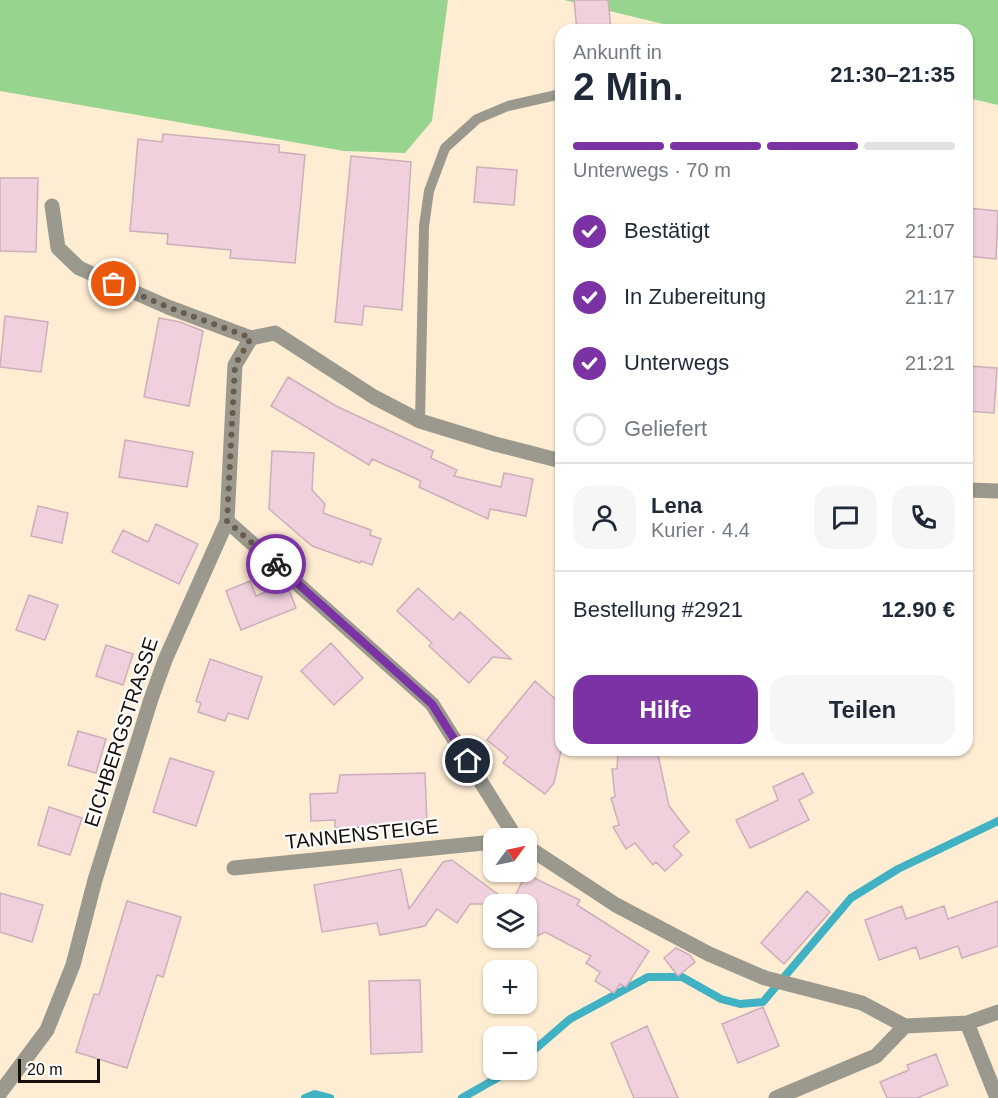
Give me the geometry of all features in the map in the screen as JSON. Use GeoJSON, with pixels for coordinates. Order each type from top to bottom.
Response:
{"type":"FeatureCollection","features":[{"type":"Feature","properties":{"kind":"street"},"geometry":{"type":"LineString","coordinates":[[52,206],[58,248],[79,268],[168,307],[251,338],[275,333],[374,397],[420,421],[555,459]]}},
{"type":"Feature","properties":{"kind":"street","name":"EICHBERGSTRASSE"},"geometry":{"type":"LineString","coordinates":[[0,1093],[47,1030],[74,965],[95,880],[151,699],[165,660],[227,521],[235,365],[251,338]]}},
{"type":"Feature","properties":{"kind":"street"},"geometry":{"type":"LineString","coordinates":[[973,490],[998,491]]}},
{"type":"Feature","properties":{"kind":"street"},"geometry":{"type":"LineString","coordinates":[[227,521],[432,704],[510,828]]}},
{"type":"Feature","properties":{"kind":"street","name":"TANNENSTEIGE"},"geometry":{"type":"LineString","coordinates":[[234,868],[483,843]]}},
{"type":"Feature","properties":{"kind":"street"},"geometry":{"type":"LineString","coordinates":[[537,853],[616,905],[709,954],[765,978],[862,1003],[905,1026],[967,1023],[998,1012]]}},
{"type":"Feature","properties":{"kind":"street"},"geometry":{"type":"LineString","coordinates":[[967,1023],[998,1098]]}},
{"type":"Feature","properties":{"kind":"street"},"geometry":{"type":"LineString","coordinates":[[776,1098],[876,1056],[905,1026]]}},
{"type":"Feature","properties":{"kind":"lane"},"geometry":{"type":"LineString","coordinates":[[420,421],[424,226],[429,191],[445,148],[477,119],[508,106],[555,95]]}},
{"type":"Feature","properties":{"kind":"green space"},"geometry":{"type":"Polygon","coordinates":[[[0,0],[448,0],[432,121],[405,153],[344,151],[0,91],[0,0]]]}},
{"type":"Feature","properties":{"kind":"green space"},"geometry":{"type":"Polygon","coordinates":[[[564,0],[998,0],[998,105],[973,99],[973,24],[663,24],[564,0]]]}},
{"type":"Feature","properties":{"kind":"building"},"geometry":{"type":"Polygon","coordinates":[[[574,0],[608,0],[610,24],[576,24],[574,0]]]}},
{"type":"Feature","properties":{"kind":"building"},"geometry":{"type":"Polygon","coordinates":[[[163,134],[279,145],[279,152],[305,155],[295,263],[230,258],[231,250],[167,244],[168,234],[130,231],[138,139],[162,142],[163,134]]]}},
{"type":"Feature","properties":{"kind":"building"},"geometry":{"type":"Polygon","coordinates":[[[351,156],[411,162],[402,310],[364,306],[362,325],[335,322],[351,156]]]}},
{"type":"Feature","properties":{"kind":"building"},"geometry":{"type":"Polygon","coordinates":[[[477,167],[517,170],[514,205],[474,202],[477,167]]]}},
{"type":"Feature","properties":{"kind":"building"},"geometry":{"type":"Polygon","coordinates":[[[0,178],[38,178],[36,252],[0,251],[0,178]]]}},
{"type":"Feature","properties":{"kind":"building"},"geometry":{"type":"Polygon","coordinates":[[[973,208],[998,211],[996,259],[973,257],[973,208]]]}},
{"type":"Feature","properties":{"kind":"building"},"geometry":{"type":"Polygon","coordinates":[[[5,316],[48,322],[41,372],[0,367],[5,316]]]}},
{"type":"Feature","properties":{"kind":"building"},"geometry":{"type":"Polygon","coordinates":[[[159,318],[180,322],[203,331],[189,406],[144,397],[159,318]]]}},
{"type":"Feature","properties":{"kind":"building"},"geometry":{"type":"Polygon","coordinates":[[[973,366],[997,368],[994,413],[973,411],[973,366]]]}},
{"type":"Feature","properties":{"kind":"building"},"geometry":{"type":"Polygon","coordinates":[[[288,377],[336,406],[433,451],[431,458],[457,470],[454,476],[501,487],[504,473],[533,479],[526,516],[490,509],[488,519],[419,487],[421,481],[372,459],[369,465],[271,406],[288,377]]]}},
{"type":"Feature","properties":{"kind":"building"},"geometry":{"type":"Polygon","coordinates":[[[125,440],[193,452],[187,487],[119,477],[125,440]]]}},
{"type":"Feature","properties":{"kind":"building"},"geometry":{"type":"Polygon","coordinates":[[[272,451],[314,453],[312,490],[325,504],[323,513],[371,530],[370,535],[381,539],[372,565],[312,546],[269,509],[272,451]]]}},
{"type":"Feature","properties":{"kind":"building"},"geometry":{"type":"Polygon","coordinates":[[[38,506],[68,513],[62,543],[31,536],[38,506]]]}},
{"type":"Feature","properties":{"kind":"building"},"geometry":{"type":"Polygon","coordinates":[[[156,524],[198,544],[179,584],[112,552],[123,530],[148,542],[156,524]]]}},
{"type":"Feature","properties":{"kind":"building"},"geometry":{"type":"Polygon","coordinates":[[[250,581],[256,596],[284,585],[289,590],[296,608],[241,630],[226,591],[250,581]]]}},
{"type":"Feature","properties":{"kind":"building"},"geometry":{"type":"Polygon","coordinates":[[[418,588],[453,620],[460,612],[511,659],[493,657],[469,683],[429,646],[432,643],[397,611],[418,588]]]}},
{"type":"Feature","properties":{"kind":"building"},"geometry":{"type":"Polygon","coordinates":[[[29,595],[58,605],[45,640],[16,630],[29,595]]]}},
{"type":"Feature","properties":{"kind":"building"},"geometry":{"type":"Polygon","coordinates":[[[331,643],[363,678],[334,705],[301,671],[331,643]]]}},
{"type":"Feature","properties":{"kind":"building"},"geometry":{"type":"Polygon","coordinates":[[[106,645],[133,654],[123,685],[96,676],[106,645]]]}},
{"type":"Feature","properties":{"kind":"building"},"geometry":{"type":"Polygon","coordinates":[[[210,659],[262,677],[248,719],[228,713],[225,721],[198,712],[201,703],[196,701],[210,659]]]}},
{"type":"Feature","properties":{"kind":"building"},"geometry":{"type":"Polygon","coordinates":[[[535,681],[555,699],[555,756],[560,756],[554,783],[545,794],[503,763],[508,757],[487,740],[535,681]]]}},
{"type":"Feature","properties":{"kind":"building"},"geometry":{"type":"Polygon","coordinates":[[[78,731],[106,739],[96,773],[68,765],[78,731]]]}},
{"type":"Feature","properties":{"kind":"building"},"geometry":{"type":"Polygon","coordinates":[[[618,756],[658,756],[669,806],[689,832],[673,846],[682,855],[665,871],[656,862],[653,865],[635,843],[626,849],[613,827],[619,825],[611,798],[615,797],[612,769],[617,769],[618,756]]]}},
{"type":"Feature","properties":{"kind":"building"},"geometry":{"type":"Polygon","coordinates":[[[170,758],[214,772],[196,826],[153,812],[170,758]]]}},
{"type":"Feature","properties":{"kind":"building"},"geometry":{"type":"Polygon","coordinates":[[[425,773],[427,825],[335,828],[335,820],[311,821],[310,794],[337,793],[340,775],[425,773]]]}},
{"type":"Feature","properties":{"kind":"building"},"geometry":{"type":"Polygon","coordinates":[[[803,773],[813,793],[799,800],[809,820],[750,848],[736,820],[778,800],[773,787],[803,773]]]}},
{"type":"Feature","properties":{"kind":"building"},"geometry":{"type":"Polygon","coordinates":[[[49,807],[82,818],[70,855],[38,845],[49,807]]]}},
{"type":"Feature","properties":{"kind":"building"},"geometry":{"type":"Polygon","coordinates":[[[452,860],[498,894],[483,894],[483,904],[470,904],[457,923],[437,909],[425,926],[380,935],[377,923],[322,932],[314,885],[401,869],[409,909],[443,862],[452,860]]]}},
{"type":"Feature","properties":{"kind":"building"},"geometry":{"type":"Polygon","coordinates":[[[537,879],[580,900],[577,905],[649,951],[626,987],[620,984],[614,993],[595,981],[600,972],[586,963],[591,956],[545,932],[537,936],[537,894],[516,894],[522,882],[537,882],[537,879]]]}},
{"type":"Feature","properties":{"kind":"building"},"geometry":{"type":"Polygon","coordinates":[[[807,891],[830,912],[784,964],[761,943],[807,891]]]}},
{"type":"Feature","properties":{"kind":"building"},"geometry":{"type":"Polygon","coordinates":[[[0,893],[43,905],[32,942],[0,932],[0,893]]]}},
{"type":"Feature","properties":{"kind":"building"},"geometry":{"type":"Polygon","coordinates":[[[127,901],[181,917],[163,977],[157,975],[127,1068],[76,1052],[94,994],[99,995],[127,901]]]}},
{"type":"Feature","properties":{"kind":"building"},"geometry":{"type":"Polygon","coordinates":[[[998,901],[998,946],[962,958],[958,946],[920,959],[916,947],[879,960],[865,920],[902,906],[906,919],[944,906],[948,919],[998,901]]]}},
{"type":"Feature","properties":{"kind":"building"},"geometry":{"type":"Polygon","coordinates":[[[676,948],[690,955],[695,962],[678,976],[664,958],[676,948]]]}},
{"type":"Feature","properties":{"kind":"building"},"geometry":{"type":"Polygon","coordinates":[[[420,980],[422,1052],[371,1054],[369,981],[420,980]]]}},
{"type":"Feature","properties":{"kind":"building"},"geometry":{"type":"Polygon","coordinates":[[[763,1007],[779,1046],[738,1063],[722,1024],[763,1007]]]}},
{"type":"Feature","properties":{"kind":"building"},"geometry":{"type":"Polygon","coordinates":[[[647,1026],[678,1098],[634,1098],[611,1043],[647,1026]]]}},
{"type":"Feature","properties":{"kind":"building"},"geometry":{"type":"Polygon","coordinates":[[[936,1054],[948,1085],[917,1098],[887,1098],[880,1082],[909,1070],[907,1065],[936,1054]]]}},
{"type":"Feature","properties":{"kind":"waterway"},"geometry":{"type":"LineString","coordinates":[[537,1048],[570,1019],[648,977],[682,977],[721,999],[740,1004],[763,1002],[851,898],[898,869],[998,821]]}},
{"type":"Feature","properties":{"kind":"waterway"},"geometry":{"type":"LineString","coordinates":[[462,1098],[494,1080]]}},
{"type":"Feature","properties":{"kind":"waterway"},"geometry":{"type":"LineString","coordinates":[[305,1098],[315,1094],[330,1098]]}},
{"type":"Feature","properties":{"kind":"way so far"},"geometry":{"type":"LineString","coordinates":[[114,284],[251,338],[235,365],[227,521],[276,564]]}},
{"type":"Feature","properties":{"kind":"route"},"geometry":{"type":"LineString","coordinates":[[276,564],[432,704],[468,761]]}}]}
